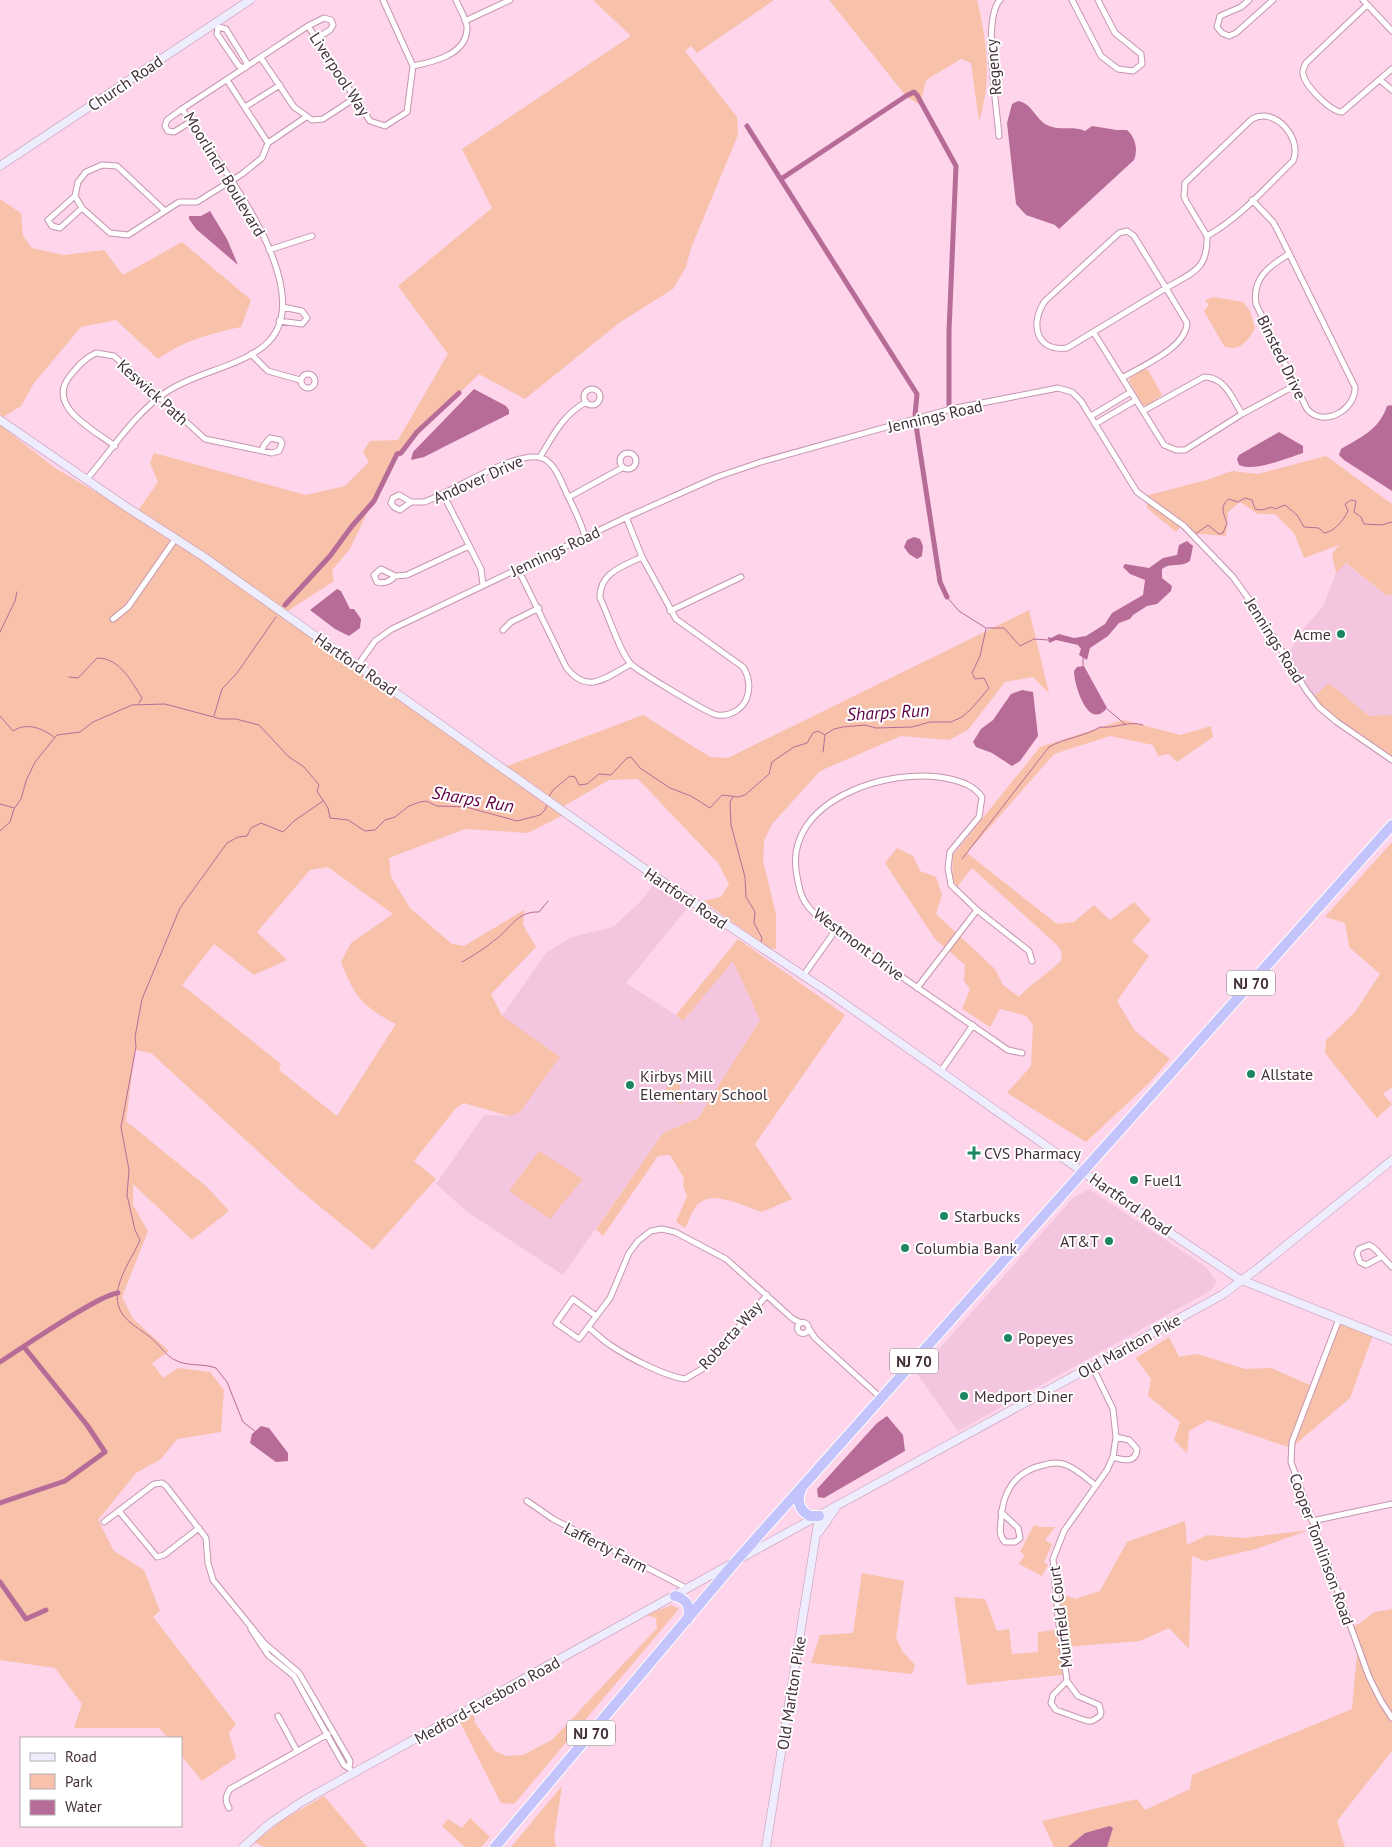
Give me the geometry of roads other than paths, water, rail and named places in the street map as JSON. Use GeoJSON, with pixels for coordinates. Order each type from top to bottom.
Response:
{"type":"FeatureCollection","features":[{"type":"Feature","properties":{"kind":"highway","name":"NJ 70"},"geometry":{"type":"LineString","coordinates":[[495,1847],[736,1561],[1392,825]]}},
{"type":"Feature","properties":{"kind":"highway"},"geometry":{"type":"LineString","coordinates":[[802,1488],[798,1499],[801,1510],[810,1516],[819,1516]]}},
{"type":"Feature","properties":{"kind":"highway"},"geometry":{"type":"LineString","coordinates":[[675,1596],[680,1597],[688,1604],[687,1620]]}},
{"type":"Feature","properties":{"kind":"street","name":"Church Road"},"geometry":{"type":"LineString","coordinates":[[0,166],[217,25],[250,0]]}},
{"type":"Feature","properties":{"kind":"street"},"geometry":{"type":"LineString","coordinates":[[382,0],[412,66],[448,56],[464,43],[468,28],[456,0]]}},
{"type":"Feature","properties":{"kind":"street"},"geometry":{"type":"LineString","coordinates":[[465,21],[510,0]]}},
{"type":"Feature","properties":{"kind":"street","name":"Regency"},"geometry":{"type":"LineString","coordinates":[[999,136],[990,34],[991,15],[1000,0]]}},
{"type":"Feature","properties":{"kind":"street"},"geometry":{"type":"LineString","coordinates":[[1072,0],[1101,56],[1118,69],[1132,72],[1142,64],[1141,54],[1115,33],[1098,0]]}},
{"type":"Feature","properties":{"kind":"street"},"geometry":{"type":"LineString","coordinates":[[1249,0],[1241,7],[1220,16],[1217,27],[1222,33],[1229,36],[1236,33],[1272,0]]}},
{"type":"Feature","properties":{"kind":"street"},"geometry":{"type":"LineString","coordinates":[[1363,0],[1392,31]]}},
{"type":"Feature","properties":{"kind":"street"},"geometry":{"type":"LineString","coordinates":[[1367,5],[1304,66],[1303,74],[1306,82],[1329,107],[1339,112],[1348,109],[1392,69]]}},
{"type":"Feature","properties":{"kind":"street"},"geometry":{"type":"LineString","coordinates":[[308,26],[324,18],[330,20],[333,25],[330,30],[317,38]]}},
{"type":"Feature","properties":{"kind":"street"},"geometry":{"type":"LineString","coordinates":[[217,25],[226,29],[248,63],[246,68],[239,66],[217,34],[217,25]]}},
{"type":"Feature","properties":{"kind":"street","name":"Liverpool Way"},"geometry":{"type":"LineString","coordinates":[[246,68],[308,26],[370,121],[385,126],[407,112],[412,66]]}},
{"type":"Feature","properties":{"kind":"street"},"geometry":{"type":"LineString","coordinates":[[261,58],[294,107],[312,120],[323,119],[355,98]]}},
{"type":"Feature","properties":{"kind":"street","name":"Moorlinch Boulevard"},"geometry":{"type":"LineString","coordinates":[[86,480],[141,413],[159,398],[169,390],[251,354],[271,338],[279,321],[283,307],[281,284],[270,250],[256,220],[182,109],[246,68]]}},
{"type":"Feature","properties":{"kind":"street"},"geometry":{"type":"LineString","coordinates":[[227,80],[268,142]]}},
{"type":"Feature","properties":{"kind":"street"},"geometry":{"type":"LineString","coordinates":[[1380,80],[1392,90]]}},
{"type":"Feature","properties":{"kind":"street"},"geometry":{"type":"LineString","coordinates":[[245,107],[280,85]]}},
{"type":"Feature","properties":{"kind":"street"},"geometry":{"type":"LineString","coordinates":[[182,109],[167,120],[165,126],[168,132],[174,132],[190,122]]}},
{"type":"Feature","properties":{"kind":"street"},"geometry":{"type":"LineString","coordinates":[[1122,378],[1177,345],[1184,337],[1187,323],[1166,288],[1134,236],[1127,231],[1119,233],[1045,301],[1036,316],[1038,332],[1042,339],[1051,347],[1067,348],[1094,333],[1166,288],[1202,265],[1208,252],[1208,236],[1186,202],[1183,189],[1185,183],[1252,119],[1267,115],[1280,122],[1295,139],[1296,156],[1293,161],[1222,228],[1208,236]]}},
{"type":"Feature","properties":{"kind":"street"},"geometry":{"type":"LineString","coordinates":[[75,196],[82,208],[110,233],[128,235],[179,202],[197,202],[230,181],[262,158],[268,142],[306,117]]}},
{"type":"Feature","properties":{"kind":"street"},"geometry":{"type":"LineString","coordinates":[[82,208],[60,228],[52,226],[48,220],[75,196],[78,182],[86,172],[102,165],[117,166],[165,211]]}},
{"type":"Feature","properties":{"kind":"street","name":"Binsted Drive"},"geometry":{"type":"LineString","coordinates":[[1252,200],[1273,222],[1289,254],[1353,382],[1356,395],[1348,408],[1329,417],[1321,418],[1311,414],[1307,409],[1294,386],[1256,304],[1254,295],[1259,278],[1271,264],[1289,254]]}},
{"type":"Feature","properties":{"kind":"street"},"geometry":{"type":"LineString","coordinates":[[270,250],[312,236]]}},
{"type":"Feature","properties":{"kind":"street"},"geometry":{"type":"LineString","coordinates":[[279,321],[302,324],[307,318],[302,312],[283,307]]}},
{"type":"Feature","properties":{"kind":"street"},"geometry":{"type":"LineString","coordinates":[[1094,333],[1164,445],[1176,450],[1185,450],[1242,414],[1294,386]]}},
{"type":"Feature","properties":{"kind":"street","name":"Keswick Path"},"geometry":{"type":"LineString","coordinates":[[115,446],[69,412],[62,399],[65,382],[80,363],[96,353],[114,356],[205,439],[262,451],[276,452],[281,450],[282,443],[274,438],[266,441],[262,451]]}},
{"type":"Feature","properties":{"kind":"street"},"geometry":{"type":"LineString","coordinates":[[251,354],[268,371],[300,380]]}},
{"type":"Feature","properties":{"kind":"street"},"geometry":{"type":"LineString","coordinates":[[1143,411],[1204,376],[1212,377],[1225,385],[1242,414]]}},
{"type":"Feature","properties":{"kind":"street","name":"Jennings Road"},"geometry":{"type":"LineString","coordinates":[[358,665],[367,649],[386,633],[483,585],[698,484],[746,467],[952,409],[1058,388],[1065,389],[1077,396],[1137,492],[1184,526],[1218,560],[1244,591],[1306,690],[1319,707],[1337,722],[1392,760]]}},
{"type":"Feature","properties":{"kind":"street"},"geometry":{"type":"LineString","coordinates":[[1091,416],[1131,392]]}},
{"type":"Feature","properties":{"kind":"street"},"geometry":{"type":"LineString","coordinates":[[1095,424],[1136,400]]}},
{"type":"Feature","properties":{"kind":"street"},"geometry":{"type":"LineString","coordinates":[[540,457],[564,418],[586,402]]}},
{"type":"Feature","properties":{"kind":"street","name":"Hartford Road"},"geometry":{"type":"LineString","coordinates":[[0,420],[86,480],[176,538],[358,665],[536,794],[690,901],[803,976],[1084,1171],[1148,1218],[1242,1281],[1392,1340]]}},
{"type":"Feature","properties":{"kind":"street","name":"Andover Drive"},"geometry":{"type":"LineString","coordinates":[[411,502],[424,502],[444,494],[522,457],[540,457],[554,467],[582,525],[585,537]]}},
{"type":"Feature","properties":{"kind":"street"},"geometry":{"type":"LineString","coordinates":[[569,497],[622,468]]}},
{"type":"Feature","properties":{"kind":"street"},"geometry":{"type":"LineString","coordinates":[[444,494],[482,572],[483,585]]}},
{"type":"Feature","properties":{"kind":"street"},"geometry":{"type":"LineString","coordinates":[[626,517],[642,557],[670,611],[683,626],[743,667],[749,684],[745,700],[734,712],[726,715],[709,713],[631,664],[600,598],[600,591],[605,578],[612,572],[642,557]]}},
{"type":"Feature","properties":{"kind":"street"},"geometry":{"type":"LineString","coordinates":[[113,619],[128,607],[176,538]]}},
{"type":"Feature","properties":{"kind":"street"},"geometry":{"type":"LineString","coordinates":[[395,576],[416,572],[469,546]]}},
{"type":"Feature","properties":{"kind":"street"},"geometry":{"type":"LineString","coordinates":[[518,569],[539,608],[566,667],[581,682],[597,682],[631,664]]}},
{"type":"Feature","properties":{"kind":"street"},"geometry":{"type":"LineString","coordinates":[[670,611],[741,577]]}},
{"type":"Feature","properties":{"kind":"street"},"geometry":{"type":"LineString","coordinates":[[503,630],[511,622],[539,608]]}},
{"type":"Feature","properties":{"kind":"street","name":"Westmont Drive"},"geometry":{"type":"LineString","coordinates":[[1022,1053],[1008,1050],[835,930],[813,912],[800,893],[796,870],[796,852],[802,834],[810,822],[841,797],[876,781],[899,776],[937,776],[959,781],[975,788],[982,797],[979,817],[950,852],[948,861],[951,885],[977,910],[1029,951],[1032,961]]}},
{"type":"Feature","properties":{"kind":"street"},"geometry":{"type":"LineString","coordinates":[[917,988],[977,910]]}},
{"type":"Feature","properties":{"kind":"street"},"geometry":{"type":"LineString","coordinates":[[803,976],[835,930]]}},
{"type":"Feature","properties":{"kind":"street"},"geometry":{"type":"LineString","coordinates":[[940,1071],[973,1025]]}},
{"type":"Feature","properties":{"kind":"street","name":"Old Marlton Pike"},"geometry":{"type":"LineString","coordinates":[[803,1525],[1214,1300],[1242,1281],[1392,1160]]}},
{"type":"Feature","properties":{"kind":"street"},"geometry":{"type":"LineString","coordinates":[[596,1316],[573,1299],[556,1323],[580,1339],[610,1298],[629,1253],[638,1241],[651,1230],[662,1229],[675,1232],[726,1259],[800,1326]]}},
{"type":"Feature","properties":{"kind":"street"},"geometry":{"type":"LineString","coordinates":[[1381,1257],[1366,1265],[1360,1262],[1357,1254],[1359,1249],[1369,1245],[1392,1267]]}},
{"type":"Feature","properties":{"kind":"street","name":"Roberta Way"},"geometry":{"type":"LineString","coordinates":[[588,1327],[615,1348],[662,1371],[685,1379],[702,1369],[767,1295]]}},
{"type":"Feature","properties":{"kind":"street","name":"Cooper Tomlinson Road"},"geometry":{"type":"LineString","coordinates":[[1339,1319],[1290,1450],[1292,1468],[1369,1676],[1392,1718]]}},
{"type":"Feature","properties":{"kind":"street"},"geometry":{"type":"LineString","coordinates":[[800,1326],[806,1324],[807,1331],[814,1338],[881,1399]]}},
{"type":"Feature","properties":{"kind":"street"},"geometry":{"type":"LineString","coordinates":[[800,1326],[799,1332],[807,1331]]}},
{"type":"Feature","properties":{"kind":"street","name":"Muirfield Court"},"geometry":{"type":"LineString","coordinates":[[1067,1681],[1051,1699],[1054,1708],[1087,1721],[1092,1721],[1100,1716],[1099,1705],[1078,1696],[1067,1681],[1053,1559],[1060,1539],[1095,1484],[1107,1470],[1113,1457],[1116,1437],[1113,1409],[1092,1366]]}},
{"type":"Feature","properties":{"kind":"street"},"geometry":{"type":"LineString","coordinates":[[1113,1457],[1125,1461],[1131,1460],[1136,1454],[1134,1443],[1130,1440],[1116,1437]]}},
{"type":"Feature","properties":{"kind":"street"},"geometry":{"type":"LineString","coordinates":[[1001,1512],[1020,1531],[1020,1538],[1016,1542],[1009,1543],[1002,1539],[1000,1534],[1001,1512],[1008,1487],[1020,1475],[1037,1466],[1051,1463],[1065,1464],[1095,1484]]}},
{"type":"Feature","properties":{"kind":"street"},"geometry":{"type":"LineString","coordinates":[[104,1522],[154,1484],[162,1483],[206,1538],[208,1563],[213,1580],[250,1628],[272,1651],[299,1673],[350,1761],[348,1767]]}},
{"type":"Feature","properties":{"kind":"street","name":"Lafferty Farm"},"geometry":{"type":"LineString","coordinates":[[527,1501],[553,1519],[688,1589]]}},
{"type":"Feature","properties":{"kind":"street"},"geometry":{"type":"LineString","coordinates":[[817,1539],[826,1520],[840,1504]]}},
{"type":"Feature","properties":{"kind":"street"},"geometry":{"type":"LineString","coordinates":[[1312,1521],[1392,1504]]}},
{"type":"Feature","properties":{"kind":"street"},"geometry":{"type":"LineString","coordinates":[[119,1511],[157,1557],[164,1555],[199,1528]]}},
{"type":"Feature","properties":{"kind":"street"},"geometry":{"type":"LineString","coordinates":[[817,1539],[819,1516]]}},
{"type":"Feature","properties":{"kind":"street"},"geometry":{"type":"LineString","coordinates":[[803,1525],[814,1532],[817,1539]]}},
{"type":"Feature","properties":{"kind":"street","name":"Medford-Evesboro Road"},"geometry":{"type":"LineString","coordinates":[[243,1847],[285,1812],[803,1525]]}},
{"type":"Feature","properties":{"kind":"street","name":"Old Marlton Pike"},"geometry":{"type":"LineString","coordinates":[[766,1847],[817,1539]]}},
{"type":"Feature","properties":{"kind":"street"},"geometry":{"type":"LineString","coordinates":[[250,1628],[253,1636],[268,1655],[294,1676],[344,1764],[353,1774]]}},
{"type":"Feature","properties":{"kind":"street"},"geometry":{"type":"LineString","coordinates":[[278,1716],[297,1751]]}},
{"type":"Feature","properties":{"kind":"street"},"geometry":{"type":"LineString","coordinates":[[229,1808],[226,1795],[230,1789],[333,1731]]}},
{"type":"Feature","properties":{"kind":"water"},"geometry":{"type":"Polygon","coordinates":[[[1018,101],[1030,107],[1045,124],[1055,128],[1076,128],[1085,131],[1092,126],[1127,130],[1134,140],[1136,152],[1134,160],[1059,229],[1055,225],[1026,215],[1016,204],[1007,123],[1012,104],[1018,101]]]}},
{"type":"Feature","properties":{"kind":"water"},"geometry":{"type":"Polygon","coordinates":[[[210,211],[227,239],[238,265],[196,229],[189,219],[189,216],[201,216],[210,211]]]}},
{"type":"Feature","properties":{"kind":"water"},"geometry":{"type":"Polygon","coordinates":[[[474,389],[506,406],[509,414],[424,457],[411,460],[413,452],[474,389]]]}},
{"type":"Feature","properties":{"kind":"water"},"geometry":{"type":"Polygon","coordinates":[[[1391,405],[1392,491],[1339,455],[1341,449],[1374,427],[1384,414],[1387,406],[1391,405]]]}},
{"type":"Feature","properties":{"kind":"water"},"geometry":{"type":"Polygon","coordinates":[[[1279,432],[1303,446],[1303,453],[1262,466],[1245,467],[1239,465],[1237,459],[1239,455],[1279,432]]]}},
{"type":"Feature","properties":{"kind":"water"},"geometry":{"type":"Polygon","coordinates":[[[914,537],[920,539],[923,546],[922,556],[917,559],[909,554],[904,547],[907,540],[914,537]]]}},
{"type":"Feature","properties":{"kind":"water"},"geometry":{"type":"Polygon","coordinates":[[[1187,541],[1193,546],[1190,561],[1162,569],[1162,578],[1172,586],[1171,591],[1157,604],[1147,606],[1130,619],[1119,623],[1108,636],[1090,648],[1087,660],[1079,655],[1081,649],[1078,645],[1056,640],[1049,643],[1048,637],[1051,638],[1059,634],[1074,638],[1086,636],[1105,624],[1112,613],[1143,595],[1145,580],[1130,574],[1123,567],[1125,564],[1149,568],[1163,558],[1177,555],[1179,545],[1187,541]]]}},
{"type":"Feature","properties":{"kind":"water"},"geometry":{"type":"Polygon","coordinates":[[[337,589],[341,591],[350,609],[354,609],[361,619],[360,628],[349,636],[335,629],[310,610],[337,589]]]}},
{"type":"Feature","properties":{"kind":"water"},"geometry":{"type":"Polygon","coordinates":[[[1084,666],[1107,708],[1100,714],[1094,714],[1088,710],[1076,686],[1074,671],[1077,667],[1084,666]]]}},
{"type":"Feature","properties":{"kind":"water"},"geometry":{"type":"Polygon","coordinates":[[[1022,690],[1033,692],[1038,736],[1020,761],[1012,766],[992,753],[976,747],[973,742],[981,729],[993,720],[1011,694],[1022,690]]]}},
{"type":"Feature","properties":{"kind":"water"},"geometry":{"type":"Polygon","coordinates":[[[887,1416],[903,1435],[905,1451],[824,1498],[818,1497],[817,1489],[877,1423],[887,1416]]]}},
{"type":"Feature","properties":{"kind":"water"},"geometry":{"type":"Polygon","coordinates":[[[261,1426],[269,1428],[288,1453],[288,1461],[276,1462],[250,1443],[252,1434],[261,1426]]]}},
{"type":"Feature","properties":{"kind":"water"},"geometry":{"type":"Polygon","coordinates":[[[1110,1826],[1113,1828],[1107,1847],[1068,1847],[1085,1833],[1110,1826]]]}},
{"type":"Feature","properties":{"kind":"waterway"},"geometry":{"type":"LineString","coordinates":[[781,179],[906,96],[914,92],[917,95],[956,166],[949,331],[949,408]]}},
{"type":"Feature","properties":{"kind":"waterway"},"geometry":{"type":"LineString","coordinates":[[747,126],[917,394],[915,415]]}},
{"type":"Feature","properties":{"kind":"waterway"},"geometry":{"type":"LineString","coordinates":[[285,605],[330,556],[352,526],[374,501],[397,454],[401,453],[417,432],[459,393]]}},
{"type":"Feature","properties":{"kind":"waterway"},"geometry":{"type":"LineString","coordinates":[[916,425],[940,582],[947,597]]}},
{"type":"Feature","properties":{"kind":"waterway","name":"Sharps Run"},"geometry":{"type":"LineString","coordinates":[[1194,535],[1208,525],[1219,534],[1223,533],[1227,523],[1223,508],[1229,499],[1238,502],[1245,498],[1252,500],[1255,509],[1262,510],[1272,507],[1275,509],[1285,505],[1297,515],[1304,527],[1319,528],[1324,533],[1335,528],[1341,522],[1348,511],[1345,504],[1351,500],[1356,501],[1354,512],[1361,517],[1364,524],[1381,525],[1392,522]]}},
{"type":"Feature","properties":{"kind":"waterway"},"geometry":{"type":"LineString","coordinates":[[0,632],[15,601],[17,592]]}},
{"type":"Feature","properties":{"kind":"waterway"},"geometry":{"type":"LineString","coordinates":[[947,597],[959,611],[986,628]]}},
{"type":"Feature","properties":{"kind":"waterway"},"geometry":{"type":"LineString","coordinates":[[214,716],[222,689],[237,673],[276,617]]}},
{"type":"Feature","properties":{"kind":"waterway","name":"Sharps Run"},"geometry":{"type":"LineString","coordinates":[[987,628],[1004,628],[1020,646],[1034,639],[1048,640]]}},
{"type":"Feature","properties":{"kind":"waterway","name":"Sharps Run"},"geometry":{"type":"LineString","coordinates":[[826,734],[834,729],[843,727],[865,725],[876,728],[912,727],[930,722],[951,722],[962,717],[989,688],[984,678],[975,679],[972,673],[980,656],[986,629]]}},
{"type":"Feature","properties":{"kind":"waterway"},"geometry":{"type":"LineString","coordinates":[[1083,656],[1083,667]]}},
{"type":"Feature","properties":{"kind":"waterway"},"geometry":{"type":"LineString","coordinates":[[69,677],[78,678],[97,658],[105,659],[118,666],[129,678],[142,698],[139,703]]}},
{"type":"Feature","properties":{"kind":"waterway","name":"Sharps Run"},"geometry":{"type":"LineString","coordinates":[[0,831],[10,822],[35,762],[57,735],[80,732],[93,722],[132,705],[165,704],[221,719],[236,719],[259,725],[289,757],[304,767],[319,785],[317,791],[328,808],[330,818],[348,820],[365,831],[375,830],[385,820],[395,817],[409,806],[426,801],[437,806],[466,807],[517,821],[540,815],[545,810],[547,804]]}},
{"type":"Feature","properties":{"kind":"waterway"},"geometry":{"type":"LineString","coordinates":[[1107,709],[1125,724]]}},
{"type":"Feature","properties":{"kind":"waterway"},"geometry":{"type":"LineString","coordinates":[[0,716],[13,731],[23,727],[34,727],[54,737]]}},
{"type":"Feature","properties":{"kind":"waterway"},"geometry":{"type":"LineString","coordinates":[[962,859],[1049,747],[1061,741],[1089,733],[1100,727],[1133,723],[1143,725]]}},
{"type":"Feature","properties":{"kind":"waterway","name":"Sharps Run"},"geometry":{"type":"LineString","coordinates":[[548,798],[553,790],[570,776],[575,777],[579,785],[587,784],[599,774],[611,775],[627,758],[631,757],[640,768],[670,788],[691,796],[710,808],[722,795],[738,797],[745,795],[769,774],[772,762],[794,747],[807,743],[813,733],[818,731],[825,735]]}},
{"type":"Feature","properties":{"kind":"waterway"},"geometry":{"type":"LineString","coordinates":[[823,752],[825,735]]}},
{"type":"Feature","properties":{"kind":"waterway"},"geometry":{"type":"LineString","coordinates":[[733,797],[730,802],[731,825],[745,877],[746,897],[755,912],[754,923],[762,938],[761,942]]}},
{"type":"Feature","properties":{"kind":"waterway"},"geometry":{"type":"LineString","coordinates":[[256,1432],[243,1422],[227,1382],[216,1368],[185,1364],[172,1358],[132,1324],[123,1315],[118,1306],[117,1296],[122,1277],[140,1240],[135,1230],[127,1195],[129,1170],[121,1127],[136,1047],[135,1037],[142,999],[180,908],[227,843],[238,837],[247,836],[251,828],[261,823],[283,832],[294,821],[323,801]]}},
{"type":"Feature","properties":{"kind":"waterway"},"geometry":{"type":"LineString","coordinates":[[0,804],[14,808]]}},
{"type":"Feature","properties":{"kind":"waterway"},"geometry":{"type":"LineString","coordinates":[[462,962],[491,943],[520,917],[531,912],[539,912],[548,901]]}},
{"type":"Feature","properties":{"kind":"waterway"},"geometry":{"type":"LineString","coordinates":[[0,1362],[95,1302],[118,1293]]}},
{"type":"Feature","properties":{"kind":"waterway"},"geometry":{"type":"LineString","coordinates":[[0,1503],[65,1481],[105,1452],[87,1425],[24,1347]]}},
{"type":"Feature","properties":{"kind":"waterway"},"geometry":{"type":"LineString","coordinates":[[0,1582],[26,1619],[46,1610]]}},
{"type":"Feature","properties":{"kind":"place","name":"Acme"},"geometry":{"type":"Point","coordinates":[1341,634]}},
{"type":"Feature","properties":{"kind":"place","name":"Allstate"},"geometry":{"type":"Point","coordinates":[1251,1074]}},
{"type":"Feature","properties":{"kind":"place","name":"Kirbys Mill Elementary School"},"geometry":{"type":"Point","coordinates":[630,1085]}},
{"type":"Feature","properties":{"kind":"place","name":"CVS Pharmacy"},"geometry":{"type":"Point","coordinates":[974,1153]}},
{"type":"Feature","properties":{"kind":"place","name":"Fuel1"},"geometry":{"type":"Point","coordinates":[1134,1180]}},
{"type":"Feature","properties":{"kind":"place","name":"Starbucks"},"geometry":{"type":"Point","coordinates":[944,1216]}},
{"type":"Feature","properties":{"kind":"place","name":"AT&T"},"geometry":{"type":"Point","coordinates":[1109,1241]}},
{"type":"Feature","properties":{"kind":"place","name":"Columbia Bank"},"geometry":{"type":"Point","coordinates":[905,1248]}},
{"type":"Feature","properties":{"kind":"place","name":"Popeyes"},"geometry":{"type":"Point","coordinates":[1008,1338]}},
{"type":"Feature","properties":{"kind":"place","name":"Medport Diner"},"geometry":{"type":"Point","coordinates":[964,1396]}}]}
